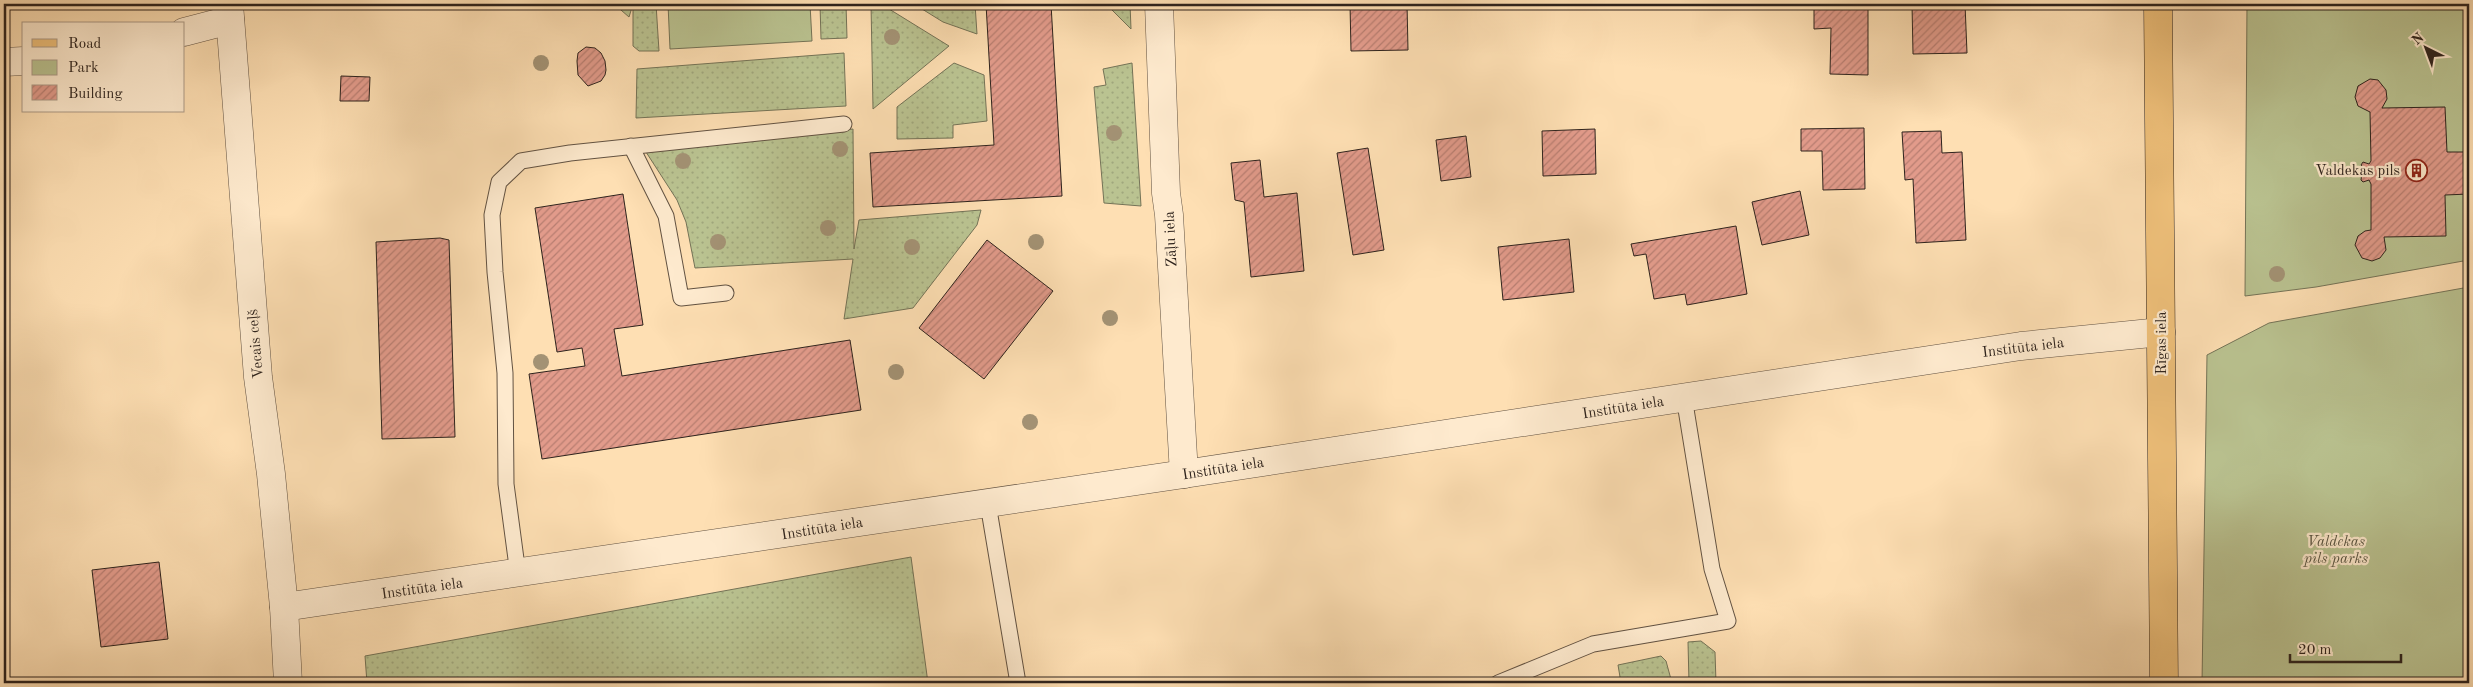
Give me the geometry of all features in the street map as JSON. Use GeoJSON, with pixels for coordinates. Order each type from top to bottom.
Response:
{"type":"FeatureCollection","features":[{"type":"Feature","properties":{"kind":"main road","name":"Rīgas iela"},"geometry":{"type":"LineString","coordinates":[[2158,4],[2164,683]]}},
{"type":"Feature","properties":{"kind":"street","name":"Zāļu iela"},"geometry":{"type":"LineString","coordinates":[[1159,4],[1166,193],[1169,215],[1184,474]]}},
{"type":"Feature","properties":{"kind":"street"},"geometry":{"type":"LineString","coordinates":[[185,32],[229,12]]}},
{"type":"Feature","properties":{"kind":"street","name":"Vecais ceļš"},"geometry":{"type":"LineString","coordinates":[[229,12],[258,377],[271,474],[284,607],[288,683]]}},
{"type":"Feature","properties":{"kind":"street"},"geometry":{"type":"LineString","coordinates":[[4,62],[22,61]]}},
{"type":"Feature","properties":{"kind":"street","name":"Institūta iela"},"geometry":{"type":"LineString","coordinates":[[284,607],[988,504],[2021,346],[2161,332]]}},
{"type":"Feature","properties":{"kind":"lane"},"geometry":{"type":"LineString","coordinates":[[518,574],[506,484],[504,373],[492,216],[499,182],[521,161],[631,146],[844,124]]}},
{"type":"Feature","properties":{"kind":"lane"},"geometry":{"type":"LineString","coordinates":[[631,146],[666,216],[681,298],[726,293]]}},
{"type":"Feature","properties":{"kind":"lane"},"geometry":{"type":"LineString","coordinates":[[1498,683],[1593,644],[1728,621],[1712,569],[1684,397]]}},
{"type":"Feature","properties":{"kind":"lane"},"geometry":{"type":"LineString","coordinates":[[988,504],[1013,664],[1018,683]]}},
{"type":"Feature","properties":{"kind":"green space"},"geometry":{"type":"Polygon","coordinates":[[[614,4],[633,4],[629,17],[614,4]]]}},
{"type":"Feature","properties":{"kind":"green space"},"geometry":{"type":"Polygon","coordinates":[[[633,4],[656,4],[659,51],[639,51],[633,46],[633,4]]]}},
{"type":"Feature","properties":{"kind":"green space"},"geometry":{"type":"Polygon","coordinates":[[[668,4],[810,4],[812,41],[670,49],[668,4]]]}},
{"type":"Feature","properties":{"kind":"green space"},"geometry":{"type":"Polygon","coordinates":[[[820,4],[846,4],[847,38],[821,39],[820,4]]]}},
{"type":"Feature","properties":{"kind":"green space"},"geometry":{"type":"Polygon","coordinates":[[[871,4],[881,4],[949,46],[873,109],[871,4]]]}},
{"type":"Feature","properties":{"kind":"green space"},"geometry":{"type":"Polygon","coordinates":[[[914,4],[975,4],[977,34],[943,22],[914,4]]]}},
{"type":"Feature","properties":{"kind":"green space"},"geometry":{"type":"Polygon","coordinates":[[[1106,4],[1130,4],[1131,29],[1106,4]]]}},
{"type":"Feature","properties":{"kind":"green space"},"geometry":{"type":"Polygon","coordinates":[[[2247,4],[2469,4],[2469,260],[2316,287],[2245,296],[2247,4]]]}},
{"type":"Feature","properties":{"kind":"green space"},"geometry":{"type":"Polygon","coordinates":[[[844,53],[846,106],[636,118],[637,69],[844,53]]]}},
{"type":"Feature","properties":{"kind":"green space"},"geometry":{"type":"Polygon","coordinates":[[[954,63],[984,75],[987,121],[953,125],[953,138],[897,139],[897,107],[954,63]]]}},
{"type":"Feature","properties":{"kind":"green space"},"geometry":{"type":"Polygon","coordinates":[[[1132,63],[1141,206],[1104,203],[1094,87],[1106,85],[1103,69],[1132,63]]]}},
{"type":"Feature","properties":{"kind":"green space"},"geometry":{"type":"Polygon","coordinates":[[[853,129],[854,249],[859,220],[981,210],[977,225],[913,308],[844,319],[853,259],[695,268],[686,222],[677,200],[646,152],[853,129]]]}},
{"type":"Feature","properties":{"kind":"green space","name":"Valdekas pils parks"},"geometry":{"type":"Polygon","coordinates":[[[2469,287],[2469,683],[2202,683],[2207,355],[2269,323],[2469,287]]]}},
{"type":"Feature","properties":{"kind":"green space"},"geometry":{"type":"Polygon","coordinates":[[[911,557],[928,683],[367,683],[365,656],[911,557]]]}},
{"type":"Feature","properties":{"kind":"green space"},"geometry":{"type":"Polygon","coordinates":[[[1701,641],[1715,652],[1716,683],[1689,683],[1688,642],[1701,641]]]}},
{"type":"Feature","properties":{"kind":"green space"},"geometry":{"type":"Polygon","coordinates":[[[1661,656],[1666,661],[1672,683],[1621,683],[1618,665],[1661,656]]]}},
{"type":"Feature","properties":{"kind":"building"},"geometry":{"type":"Polygon","coordinates":[[[986,4],[1051,4],[1062,196],[873,207],[870,153],[994,145],[986,4]]]}},
{"type":"Feature","properties":{"kind":"building"},"geometry":{"type":"Polygon","coordinates":[[[1350,4],[1407,4],[1408,50],[1351,51],[1350,4]]]}},
{"type":"Feature","properties":{"kind":"building"},"geometry":{"type":"Polygon","coordinates":[[[1814,4],[1868,4],[1868,75],[1830,74],[1831,28],[1814,29],[1814,4]]]}},
{"type":"Feature","properties":{"kind":"building"},"geometry":{"type":"Polygon","coordinates":[[[1912,4],[1965,4],[1967,53],[1913,54],[1912,4]]]}},
{"type":"Feature","properties":{"kind":"building"},"geometry":{"type":"Polygon","coordinates":[[[586,47],[595,48],[601,53],[605,61],[606,70],[601,81],[588,86],[578,75],[577,61],[578,53],[586,47]]]}},
{"type":"Feature","properties":{"kind":"building"},"geometry":{"type":"Polygon","coordinates":[[[341,76],[370,77],[369,101],[340,101],[341,76]]]}},
{"type":"Feature","properties":{"kind":"building","name":"Valdekas pils"},"geometry":{"type":"Polygon","coordinates":[[[2370,79],[2378,80],[2386,90],[2387,99],[2382,108],[2445,107],[2447,152],[2469,152],[2469,194],[2445,195],[2446,236],[2384,237],[2386,250],[2380,258],[2372,261],[2362,258],[2355,245],[2358,236],[2365,231],[2371,230],[2371,184],[2369,180],[2363,182],[2361,180],[2363,167],[2361,165],[2363,162],[2369,164],[2371,161],[2370,112],[2358,106],[2355,97],[2358,86],[2370,79]]]}},
{"type":"Feature","properties":{"kind":"building"},"geometry":{"type":"Polygon","coordinates":[[[1864,128],[1865,189],[1823,190],[1822,151],[1801,151],[1801,129],[1864,128]]]}},
{"type":"Feature","properties":{"kind":"building"},"geometry":{"type":"Polygon","coordinates":[[[1595,129],[1596,174],[1543,176],[1542,131],[1595,129]]]}},
{"type":"Feature","properties":{"kind":"building"},"geometry":{"type":"Polygon","coordinates":[[[1941,131],[1942,153],[1962,152],[1966,240],[1916,243],[1913,179],[1905,180],[1902,132],[1941,131]]]}},
{"type":"Feature","properties":{"kind":"building"},"geometry":{"type":"Polygon","coordinates":[[[1466,136],[1471,177],[1441,181],[1436,140],[1466,136]]]}},
{"type":"Feature","properties":{"kind":"building"},"geometry":{"type":"Polygon","coordinates":[[[1368,148],[1384,250],[1353,255],[1337,153],[1368,148]]]}},
{"type":"Feature","properties":{"kind":"building"},"geometry":{"type":"Polygon","coordinates":[[[1260,160],[1264,197],[1297,193],[1304,271],[1251,277],[1244,202],[1235,200],[1231,163],[1260,160]]]}},
{"type":"Feature","properties":{"kind":"building"},"geometry":{"type":"Polygon","coordinates":[[[1800,191],[1809,235],[1762,245],[1752,202],[1800,191]]]}},
{"type":"Feature","properties":{"kind":"building"},"geometry":{"type":"Polygon","coordinates":[[[623,194],[643,325],[614,329],[622,376],[850,340],[861,410],[542,459],[529,374],[585,366],[582,348],[557,352],[535,208],[623,194]]]}},
{"type":"Feature","properties":{"kind":"building"},"geometry":{"type":"Polygon","coordinates":[[[1736,226],[1747,294],[1687,305],[1685,294],[1654,299],[1646,254],[1634,256],[1631,244],[1736,226]]]}},
{"type":"Feature","properties":{"kind":"building"},"geometry":{"type":"Polygon","coordinates":[[[440,238],[449,240],[455,437],[382,439],[376,242],[440,238]]]}},
{"type":"Feature","properties":{"kind":"building"},"geometry":{"type":"Polygon","coordinates":[[[1569,239],[1574,292],[1503,300],[1498,247],[1569,239]]]}},
{"type":"Feature","properties":{"kind":"building"},"geometry":{"type":"Polygon","coordinates":[[[987,240],[1053,291],[984,379],[919,328],[987,240]]]}},
{"type":"Feature","properties":{"kind":"building"},"geometry":{"type":"Polygon","coordinates":[[[159,562],[168,639],[101,647],[92,570],[159,562]]]}},
{"type":"Feature","properties":{"kind":"place","name":"Valdekas pils"},"geometry":{"type":"Point","coordinates":[2416,170]}}]}
